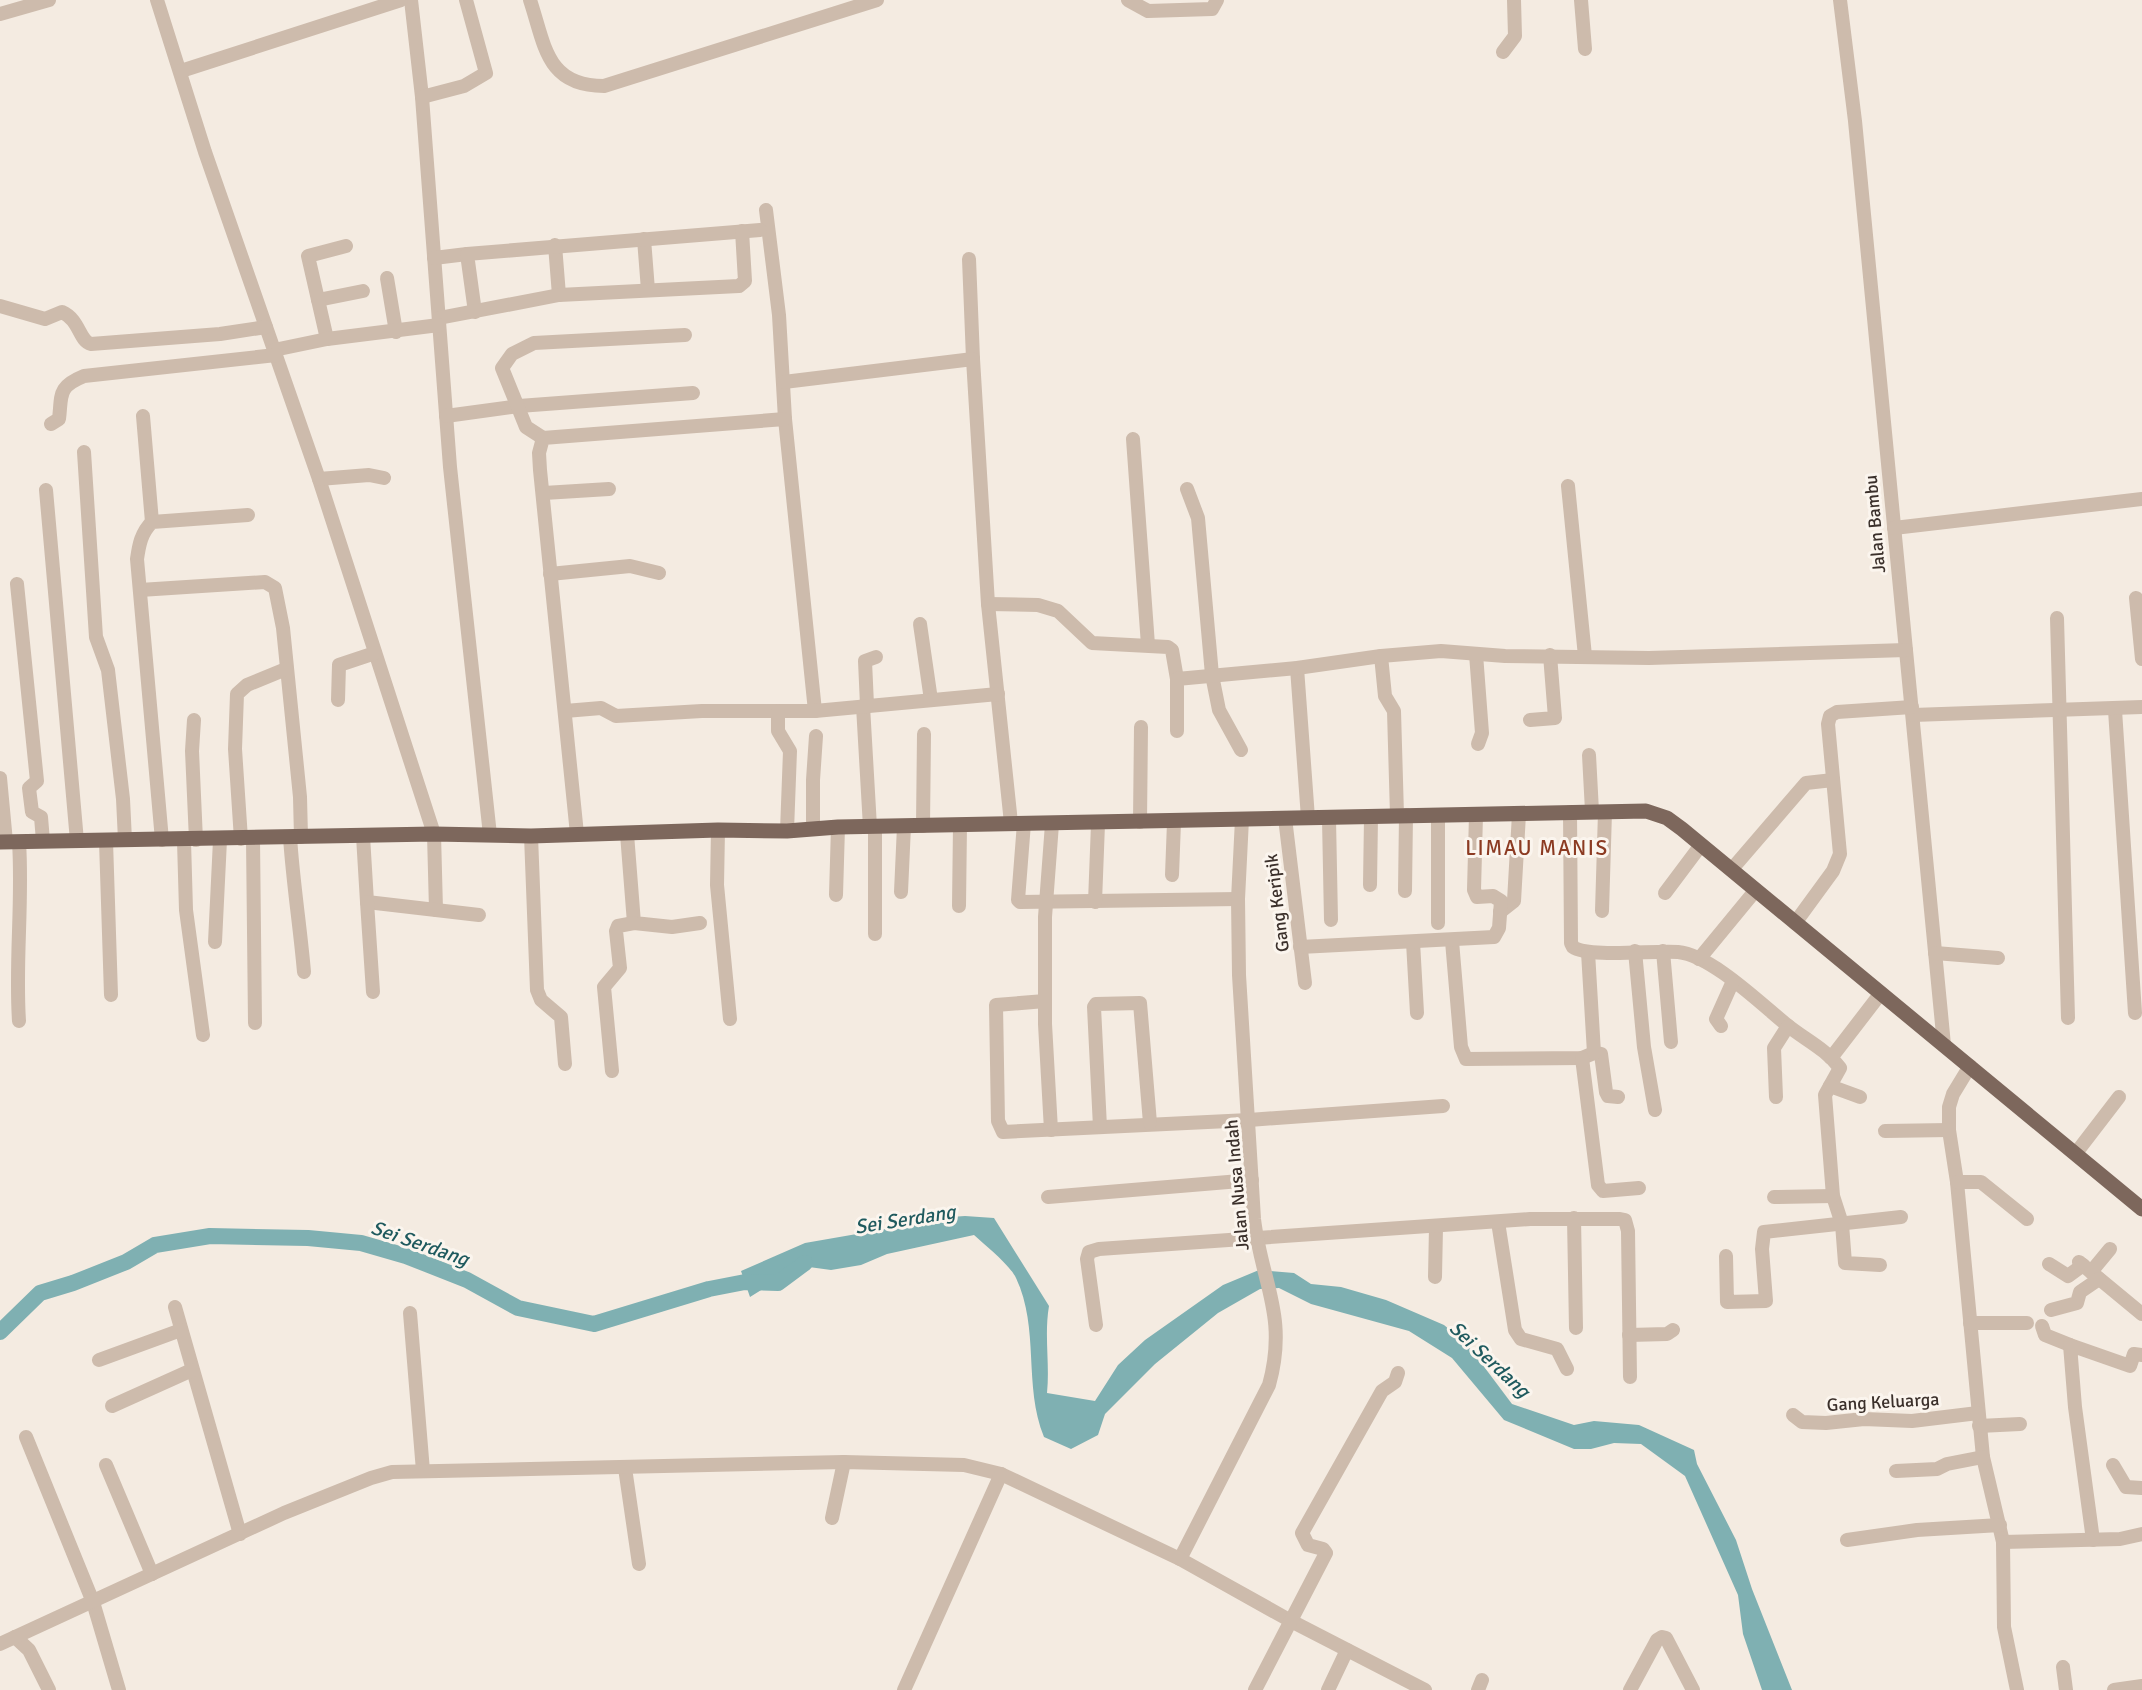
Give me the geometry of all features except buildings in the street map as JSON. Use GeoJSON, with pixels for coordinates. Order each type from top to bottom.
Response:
{"type":"FeatureCollection","features":[{"type":"Feature","properties":{"kind":"main road"},"geometry":{"type":"LineString","coordinates":[[8,842],[220,840],[434,834],[531,836],[718,830],[787,831],[838,827],[1018,823],[1098,824],[1285,818],[1329,819],[1402,815],[1656,813],[1667,818],[1732,869],[1755,891],[2142,1209]]}},
{"type":"Feature","properties":{"kind":"street"},"geometry":{"type":"LineString","coordinates":[[0,14],[49,0]]}},
{"type":"Feature","properties":{"kind":"street"},"geometry":{"type":"LineString","coordinates":[[157,0],[205,152],[319,479],[434,834],[436,910]]}},
{"type":"Feature","properties":{"kind":"street"},"geometry":{"type":"LineString","coordinates":[[181,71],[401,0]]}},
{"type":"Feature","properties":{"kind":"street"},"geometry":{"type":"LineString","coordinates":[[411,0],[422,97],[446,416],[490,835]]}},
{"type":"Feature","properties":{"kind":"street"},"geometry":{"type":"LineString","coordinates":[[422,97],[464,86],[486,73],[466,0]]}},
{"type":"Feature","properties":{"kind":"street"},"geometry":{"type":"LineString","coordinates":[[530,0],[550,60],[559,73],[586,86],[604,86],[877,0]]}},
{"type":"Feature","properties":{"kind":"street"},"geometry":{"type":"LineString","coordinates":[[1128,0],[1148,11],[1212,9],[1217,0]]}},
{"type":"Feature","properties":{"kind":"street"},"geometry":{"type":"LineString","coordinates":[[1503,52],[1515,36],[1514,0]]}},
{"type":"Feature","properties":{"kind":"street"},"geometry":{"type":"LineString","coordinates":[[1581,0],[1585,49]]}},
{"type":"Feature","properties":{"kind":"street","name":"Jalan Bambu"},"geometry":{"type":"LineString","coordinates":[[1840,0],[1856,121],[1944,1045]]}},
{"type":"Feature","properties":{"kind":"street"},"geometry":{"type":"LineString","coordinates":[[766,210],[779,315],[785,419],[815,711]]}},
{"type":"Feature","properties":{"kind":"street"},"geometry":{"type":"LineString","coordinates":[[434,258],[555,245],[760,230]]}},
{"type":"Feature","properties":{"kind":"street"},"geometry":{"type":"LineString","coordinates":[[51,424],[59,419],[59,396],[63,390],[84,376],[275,352],[327,339],[396,332],[475,312],[559,296],[739,286],[745,281],[742,231]]}},
{"type":"Feature","properties":{"kind":"street"},"geometry":{"type":"LineString","coordinates":[[644,239],[648,290]]}},
{"type":"Feature","properties":{"kind":"street"},"geometry":{"type":"LineString","coordinates":[[555,245],[559,296]]}},
{"type":"Feature","properties":{"kind":"street"},"geometry":{"type":"LineString","coordinates":[[327,339],[308,256],[346,246]]}},
{"type":"Feature","properties":{"kind":"street"},"geometry":{"type":"LineString","coordinates":[[467,254],[475,312]]}},
{"type":"Feature","properties":{"kind":"street"},"geometry":{"type":"LineString","coordinates":[[969,259],[988,604],[998,694],[1018,823],[1018,901],[1046,903],[1238,899]]}},
{"type":"Feature","properties":{"kind":"street"},"geometry":{"type":"LineString","coordinates":[[387,278],[396,332]]}},
{"type":"Feature","properties":{"kind":"street"},"geometry":{"type":"LineString","coordinates":[[318,300],[363,291]]}},
{"type":"Feature","properties":{"kind":"street"},"geometry":{"type":"LineString","coordinates":[[0,306],[45,319],[62,312],[75,320],[84,340],[91,344],[220,334],[266,327]]}},
{"type":"Feature","properties":{"kind":"street"},"geometry":{"type":"LineString","coordinates":[[685,335],[526,345],[509,356],[502,368],[526,427],[543,438],[785,419]]}},
{"type":"Feature","properties":{"kind":"street"},"geometry":{"type":"LineString","coordinates":[[784,382],[974,359]]}},
{"type":"Feature","properties":{"kind":"street"},"geometry":{"type":"LineString","coordinates":[[446,416],[519,406],[693,393]]}},
{"type":"Feature","properties":{"kind":"street"},"geometry":{"type":"LineString","coordinates":[[143,416],[152,522]]}},
{"type":"Feature","properties":{"kind":"street"},"geometry":{"type":"LineString","coordinates":[[543,438],[539,453],[578,834]]}},
{"type":"Feature","properties":{"kind":"street"},"geometry":{"type":"LineString","coordinates":[[1133,439],[1148,645]]}},
{"type":"Feature","properties":{"kind":"street"},"geometry":{"type":"LineString","coordinates":[[84,452],[96,637],[108,670],[125,840]]}},
{"type":"Feature","properties":{"kind":"street"},"geometry":{"type":"LineString","coordinates":[[319,479],[369,475],[384,478]]}},
{"type":"Feature","properties":{"kind":"street"},"geometry":{"type":"LineString","coordinates":[[1568,486],[1585,656]]}},
{"type":"Feature","properties":{"kind":"street"},"geometry":{"type":"LineString","coordinates":[[544,493],[609,489]]}},
{"type":"Feature","properties":{"kind":"street"},"geometry":{"type":"LineString","coordinates":[[1187,489],[1198,519],[1212,675],[1219,710],[1241,750]]}},
{"type":"Feature","properties":{"kind":"street"},"geometry":{"type":"LineString","coordinates":[[46,490],[77,841]]}},
{"type":"Feature","properties":{"kind":"street"},"geometry":{"type":"LineString","coordinates":[[1894,528],[2142,499]]}},
{"type":"Feature","properties":{"kind":"street"},"geometry":{"type":"LineString","coordinates":[[162,840],[137,559],[139,546],[143,532],[152,522],[248,515]]}},
{"type":"Feature","properties":{"kind":"street"},"geometry":{"type":"LineString","coordinates":[[550,574],[630,566],[659,573]]}},
{"type":"Feature","properties":{"kind":"street"},"geometry":{"type":"LineString","coordinates":[[140,590],[269,583],[279,596],[300,797],[293,894],[299,915],[304,972]]}},
{"type":"Feature","properties":{"kind":"street"},"geometry":{"type":"LineString","coordinates":[[17,584],[37,781],[29,788],[29,796],[32,812],[41,817],[43,841]]}},
{"type":"Feature","properties":{"kind":"street"},"geometry":{"type":"LineString","coordinates":[[2136,598],[2142,659]]}},
{"type":"Feature","properties":{"kind":"street"},"geometry":{"type":"LineString","coordinates":[[988,604],[1028,604],[1049,608],[1069,620],[1092,643],[1148,645],[1172,650],[1177,679],[1178,731]]}},
{"type":"Feature","properties":{"kind":"street"},"geometry":{"type":"LineString","coordinates":[[2057,618],[2068,1018]]}},
{"type":"Feature","properties":{"kind":"street"},"geometry":{"type":"LineString","coordinates":[[920,624],[931,700]]}},
{"type":"Feature","properties":{"kind":"street"},"geometry":{"type":"LineString","coordinates":[[1177,679],[1298,668],[1381,656],[1441,651],[1476,654],[1649,658],[1906,650]]}},
{"type":"Feature","properties":{"kind":"street"},"geometry":{"type":"LineString","coordinates":[[338,700],[339,665],[375,653]]}},
{"type":"Feature","properties":{"kind":"street"},"geometry":{"type":"LineString","coordinates":[[1476,654],[1482,733],[1478,744]]}},
{"type":"Feature","properties":{"kind":"street"},"geometry":{"type":"LineString","coordinates":[[1530,720],[1555,718],[1550,655]]}},
{"type":"Feature","properties":{"kind":"street"},"geometry":{"type":"LineString","coordinates":[[1381,656],[1385,696],[1394,711],[1405,891]]}},
{"type":"Feature","properties":{"kind":"street"},"geometry":{"type":"LineString","coordinates":[[875,934],[865,661],[876,657]]}},
{"type":"Feature","properties":{"kind":"street"},"geometry":{"type":"LineString","coordinates":[[1298,668],[1308,818]]}},
{"type":"Feature","properties":{"kind":"street"},"geometry":{"type":"LineString","coordinates":[[255,1023],[247,839],[235,749],[237,694],[247,685],[286,669]]}},
{"type":"Feature","properties":{"kind":"street"},"geometry":{"type":"LineString","coordinates":[[565,711],[601,708],[616,716],[702,711],[815,711],[998,694]]}},
{"type":"Feature","properties":{"kind":"street"},"geometry":{"type":"LineString","coordinates":[[1795,923],[1833,871],[1840,855],[1828,724],[1830,716],[1837,712],[2059,711],[2142,707]]}},
{"type":"Feature","properties":{"kind":"street"},"geometry":{"type":"LineString","coordinates":[[2115,710],[2135,1013]]}},
{"type":"Feature","properties":{"kind":"street"},"geometry":{"type":"LineString","coordinates":[[778,711],[778,731],[790,751],[787,831]]}},
{"type":"Feature","properties":{"kind":"street"},"geometry":{"type":"LineString","coordinates":[[194,720],[186,910],[203,1035]]}},
{"type":"Feature","properties":{"kind":"street"},"geometry":{"type":"LineString","coordinates":[[1140,822],[1141,727]]}},
{"type":"Feature","properties":{"kind":"street"},"geometry":{"type":"LineString","coordinates":[[923,826],[924,734]]}},
{"type":"Feature","properties":{"kind":"street"},"geometry":{"type":"LineString","coordinates":[[813,829],[816,736]]}},
{"type":"Feature","properties":{"kind":"street"},"geometry":{"type":"LineString","coordinates":[[1589,755],[1598,812],[1602,911]]}},
{"type":"Feature","properties":{"kind":"street"},"geometry":{"type":"LineString","coordinates":[[0,778],[8,842],[22,892],[16,962],[19,1021]]}},
{"type":"Feature","properties":{"kind":"street"},"geometry":{"type":"LineString","coordinates":[[1732,869],[1806,783],[1833,780]]}},
{"type":"Feature","properties":{"kind":"street"},"geometry":{"type":"LineString","coordinates":[[1570,813],[1571,943],[1575,949],[1588,952],[1680,952],[1699,959],[1733,981],[1832,1058],[1840,1068],[1825,1099],[1833,1196],[1842,1224],[1845,1263],[1880,1265]]}},
{"type":"Feature","properties":{"kind":"street"},"geometry":{"type":"LineString","coordinates":[[1500,912],[1514,901],[1519,814]]}},
{"type":"Feature","properties":{"kind":"street"},"geometry":{"type":"LineString","coordinates":[[1438,815],[1438,923]]}},
{"type":"Feature","properties":{"kind":"street"},"geometry":{"type":"LineString","coordinates":[[1300,947],[1452,941],[1494,937],[1499,928],[1501,902],[1497,898],[1478,897],[1474,890],[1476,815]]}},
{"type":"Feature","properties":{"kind":"street"},"geometry":{"type":"LineString","coordinates":[[1370,885],[1371,817]]}},
{"type":"Feature","properties":{"kind":"street","name":"Gang Keripik"},"geometry":{"type":"LineString","coordinates":[[1285,818],[1305,983]]}},
{"type":"Feature","properties":{"kind":"street","name":"Jalan Nusa Indah"},"geometry":{"type":"LineString","coordinates":[[1180,1559],[1269,1385],[1276,1361],[1276,1311],[1258,1244],[1239,975],[1238,899],[1242,819]]}},
{"type":"Feature","properties":{"kind":"street"},"geometry":{"type":"LineString","coordinates":[[1329,819],[1331,920]]}},
{"type":"Feature","properties":{"kind":"street"},"geometry":{"type":"LineString","coordinates":[[1172,875],[1174,822]]}},
{"type":"Feature","properties":{"kind":"street"},"geometry":{"type":"LineString","coordinates":[[1051,1130],[1045,1001],[1046,903],[1052,824]]}},
{"type":"Feature","properties":{"kind":"street"},"geometry":{"type":"LineString","coordinates":[[1095,902],[1098,824]]}},
{"type":"Feature","properties":{"kind":"street"},"geometry":{"type":"LineString","coordinates":[[959,906],[960,825]]}},
{"type":"Feature","properties":{"kind":"street"},"geometry":{"type":"LineString","coordinates":[[902,892],[904,826]]}},
{"type":"Feature","properties":{"kind":"street"},"geometry":{"type":"LineString","coordinates":[[836,895],[838,827]]}},
{"type":"Feature","properties":{"kind":"street"},"geometry":{"type":"LineString","coordinates":[[718,830],[717,885],[730,1019]]}},
{"type":"Feature","properties":{"kind":"street"},"geometry":{"type":"LineString","coordinates":[[627,834],[634,923]]}},
{"type":"Feature","properties":{"kind":"street"},"geometry":{"type":"LineString","coordinates":[[363,836],[372,992]]}},
{"type":"Feature","properties":{"kind":"street"},"geometry":{"type":"LineString","coordinates":[[531,836],[537,990],[541,1000],[561,1017],[565,1064]]}},
{"type":"Feature","properties":{"kind":"street"},"geometry":{"type":"LineString","coordinates":[[215,942],[220,840]]}},
{"type":"Feature","properties":{"kind":"street"},"geometry":{"type":"LineString","coordinates":[[106,841],[111,995]]}},
{"type":"Feature","properties":{"kind":"street"},"geometry":{"type":"LineString","coordinates":[[1665,893],[1701,845]]}},
{"type":"Feature","properties":{"kind":"street"},"geometry":{"type":"LineString","coordinates":[[1699,959],[1755,891]]}},
{"type":"Feature","properties":{"kind":"street"},"geometry":{"type":"LineString","coordinates":[[367,902],[478,915]]}},
{"type":"Feature","properties":{"kind":"street"},"geometry":{"type":"LineString","coordinates":[[612,1071],[604,987],[620,968],[616,931],[618,926],[634,923],[672,927],[700,923]]}},
{"type":"Feature","properties":{"kind":"street"},"geometry":{"type":"LineString","coordinates":[[1452,941],[1461,1047],[1466,1059],[1602,1055],[1608,1096],[1618,1097]]}},
{"type":"Feature","properties":{"kind":"street"},"geometry":{"type":"LineString","coordinates":[[1413,942],[1417,1013]]}},
{"type":"Feature","properties":{"kind":"street"},"geometry":{"type":"LineString","coordinates":[[1635,951],[1644,1047],[1654,1110]]}},
{"type":"Feature","properties":{"kind":"street"},"geometry":{"type":"LineString","coordinates":[[1663,951],[1671,1042]]}},
{"type":"Feature","properties":{"kind":"street"},"geometry":{"type":"LineString","coordinates":[[1588,952],[1588,1055],[1598,1185],[1604,1191],[1639,1188]]}},
{"type":"Feature","properties":{"kind":"street"},"geometry":{"type":"LineString","coordinates":[[1935,953],[1998,958]]}},
{"type":"Feature","properties":{"kind":"street"},"geometry":{"type":"LineString","coordinates":[[1721,1026],[1716,1019],[1733,981]]}},
{"type":"Feature","properties":{"kind":"street"},"geometry":{"type":"LineString","coordinates":[[1832,1058],[1881,993]]}},
{"type":"Feature","properties":{"kind":"street"},"geometry":{"type":"LineString","coordinates":[[1045,1001],[996,1005],[998,1121],[1003,1132],[1249,1120],[1443,1106]]}},
{"type":"Feature","properties":{"kind":"street"},"geometry":{"type":"LineString","coordinates":[[1100,1126],[1094,1007],[1096,1004],[1138,1002],[1141,1005],[1150,1124]]}},
{"type":"Feature","properties":{"kind":"street"},"geometry":{"type":"LineString","coordinates":[[1776,1097],[1774,1048],[1788,1026]]}},
{"type":"Feature","properties":{"kind":"street"},"geometry":{"type":"LineString","coordinates":[[1970,1066],[1953,1094],[1949,1107],[1948,1130],[1957,1182],[1983,1457],[2003,1542],[2004,1627],[2017,1690]]}},
{"type":"Feature","properties":{"kind":"street"},"geometry":{"type":"LineString","coordinates":[[1830,1086],[1860,1097]]}},
{"type":"Feature","properties":{"kind":"street"},"geometry":{"type":"LineString","coordinates":[[2076,1153],[2119,1097]]}},
{"type":"Feature","properties":{"kind":"street"},"geometry":{"type":"LineString","coordinates":[[1885,1131],[1948,1130]]}},
{"type":"Feature","properties":{"kind":"street"},"geometry":{"type":"LineString","coordinates":[[1048,1197],[1252,1180]]}},
{"type":"Feature","properties":{"kind":"street"},"geometry":{"type":"LineString","coordinates":[[1957,1182],[1982,1182],[2027,1219]]}},
{"type":"Feature","properties":{"kind":"street"},"geometry":{"type":"LineString","coordinates":[[1774,1197],[1833,1196]]}},
{"type":"Feature","properties":{"kind":"street"},"geometry":{"type":"LineString","coordinates":[[1726,1256],[1727,1302],[1766,1301],[1762,1249],[1764,1232],[1901,1217]]}},
{"type":"Feature","properties":{"kind":"street"},"geometry":{"type":"LineString","coordinates":[[1096,1325],[1087,1259],[1089,1252],[1099,1249],[1258,1244],[1498,1222],[1574,1218],[1625,1220],[1628,1231],[1630,1377]]}},
{"type":"Feature","properties":{"kind":"street"},"geometry":{"type":"LineString","coordinates":[[1574,1218],[1576,1328]]}},
{"type":"Feature","properties":{"kind":"street"},"geometry":{"type":"LineString","coordinates":[[1498,1222],[1515,1330],[1521,1339],[1557,1349],[1567,1369]]}},
{"type":"Feature","properties":{"kind":"street"},"geometry":{"type":"LineString","coordinates":[[1435,1277],[1436,1227]]}},
{"type":"Feature","properties":{"kind":"street"},"geometry":{"type":"LineString","coordinates":[[2051,1310],[2077,1303],[2088,1270],[2110,1249]]}},
{"type":"Feature","properties":{"kind":"street"},"geometry":{"type":"LineString","coordinates":[[2049,1264],[2068,1276],[2088,1270]]}},
{"type":"Feature","properties":{"kind":"street"},"geometry":{"type":"LineString","coordinates":[[2088,1270],[2142,1314]]}},
{"type":"Feature","properties":{"kind":"street"},"geometry":{"type":"LineString","coordinates":[[175,1307],[240,1534]]}},
{"type":"Feature","properties":{"kind":"street"},"geometry":{"type":"LineString","coordinates":[[410,1313],[423,1471]]}},
{"type":"Feature","properties":{"kind":"street"},"geometry":{"type":"LineString","coordinates":[[1970,1323],[2026,1323]]}},
{"type":"Feature","properties":{"kind":"street"},"geometry":{"type":"LineString","coordinates":[[2042,1326],[2045,1335],[2130,1366],[2134,1354],[2142,1355]]}},
{"type":"Feature","properties":{"kind":"street"},"geometry":{"type":"LineString","coordinates":[[99,1360],[181,1330]]}},
{"type":"Feature","properties":{"kind":"street"},"geometry":{"type":"LineString","coordinates":[[1629,1335],[1667,1335],[1673,1330]]}},
{"type":"Feature","properties":{"kind":"street"},"geometry":{"type":"LineString","coordinates":[[2070,1345],[2073,1390],[2093,1540]]}},
{"type":"Feature","properties":{"kind":"street"},"geometry":{"type":"LineString","coordinates":[[112,1406],[192,1370]]}},
{"type":"Feature","properties":{"kind":"street"},"geometry":{"type":"LineString","coordinates":[[1255,1690],[1326,1553],[1323,1549],[1308,1545],[1302,1533],[1382,1391],[1395,1382],[1398,1372]]}},
{"type":"Feature","properties":{"kind":"street","name":"Gang Keluarga"},"geometry":{"type":"LineString","coordinates":[[1792,1415],[1802,1422],[1826,1423],[1864,1419],[1912,1421],[1979,1419],[2020,1424]]}},
{"type":"Feature","properties":{"kind":"street"},"geometry":{"type":"LineString","coordinates":[[26,1437],[93,1602],[119,1690]]}},
{"type":"Feature","properties":{"kind":"street"},"geometry":{"type":"LineString","coordinates":[[1896,1471],[1937,1469],[1947,1464],[1983,1457]]}},
{"type":"Feature","properties":{"kind":"street"},"geometry":{"type":"LineString","coordinates":[[832,1518],[844,1462]]}},
{"type":"Feature","properties":{"kind":"street"},"geometry":{"type":"LineString","coordinates":[[0,1644],[240,1534],[371,1478],[392,1472],[844,1462],[964,1465],[1001,1474],[1180,1559],[1291,1622],[1425,1690]]}},
{"type":"Feature","properties":{"kind":"street"},"geometry":{"type":"LineString","coordinates":[[106,1465],[152,1574]]}},
{"type":"Feature","properties":{"kind":"street"},"geometry":{"type":"LineString","coordinates":[[2113,1465],[2126,1487],[2142,1488]]}},
{"type":"Feature","properties":{"kind":"street"},"geometry":{"type":"LineString","coordinates":[[625,1468],[639,1564]]}},
{"type":"Feature","properties":{"kind":"street"},"geometry":{"type":"LineString","coordinates":[[904,1690],[1001,1474]]}},
{"type":"Feature","properties":{"kind":"street"},"geometry":{"type":"LineString","coordinates":[[1847,1540],[1917,1530],[2000,1525]]}},
{"type":"Feature","properties":{"kind":"street"},"geometry":{"type":"LineString","coordinates":[[2003,1542],[2093,1540],[2142,1534]]}},
{"type":"Feature","properties":{"kind":"street"},"geometry":{"type":"LineString","coordinates":[[15,1637],[29,1650],[49,1690]]}},
{"type":"Feature","properties":{"kind":"street"},"geometry":{"type":"LineString","coordinates":[[1630,1690],[1657,1640],[1662,1638],[1666,1638],[1693,1690]]}},
{"type":"Feature","properties":{"kind":"street"},"geometry":{"type":"LineString","coordinates":[[1328,1690],[1347,1650]]}},
{"type":"Feature","properties":{"kind":"street"},"geometry":{"type":"LineString","coordinates":[[2063,1667],[2066,1690]]}},
{"type":"Feature","properties":{"kind":"street"},"geometry":{"type":"LineString","coordinates":[[2114,1690],[2142,1686]]}},
{"type":"Feature","properties":{"kind":"water"},"geometry":{"type":"Polygon","coordinates":[[[965,1216],[994,1218],[1049,1306],[1047,1393],[1095,1401],[1118,1365],[1145,1340],[1223,1285],[1259,1270],[1294,1273],[1311,1284],[1341,1287],[1386,1300],[1444,1325],[1467,1344],[1512,1404],[1574,1425],[1594,1421],[1639,1425],[1694,1450],[1697,1464],[1736,1540],[1752,1589],[1792,1690],[1762,1690],[1743,1634],[1738,1595],[1685,1476],[1641,1444],[1614,1443],[1591,1449],[1574,1449],[1504,1420],[1452,1358],[1409,1331],[1311,1304],[1279,1288],[1260,1289],[1218,1313],[1155,1364],[1105,1414],[1098,1435],[1071,1449],[1044,1437],[1034,1397],[1028,1317],[1016,1278],[1003,1261],[974,1235],[887,1254],[861,1265],[831,1270],[809,1267],[779,1279],[750,1297],[741,1271],[805,1243],[897,1227],[922,1219],[965,1216]]]}},
{"type":"Feature","properties":{"kind":"waterway","name":"Sei Serdang"},"geometry":{"type":"LineString","coordinates":[[0,1332],[40,1293],[126,1262],[155,1245],[210,1236],[308,1238],[361,1243],[406,1256],[467,1280],[518,1308],[594,1324],[709,1289],[745,1282],[778,1283],[805,1263]]}},
{"type":"Feature","properties":{"kind":"district","name":"LIMAU MANIS"},"geometry":{"type":"Point","coordinates":[1537,848]}}]}
